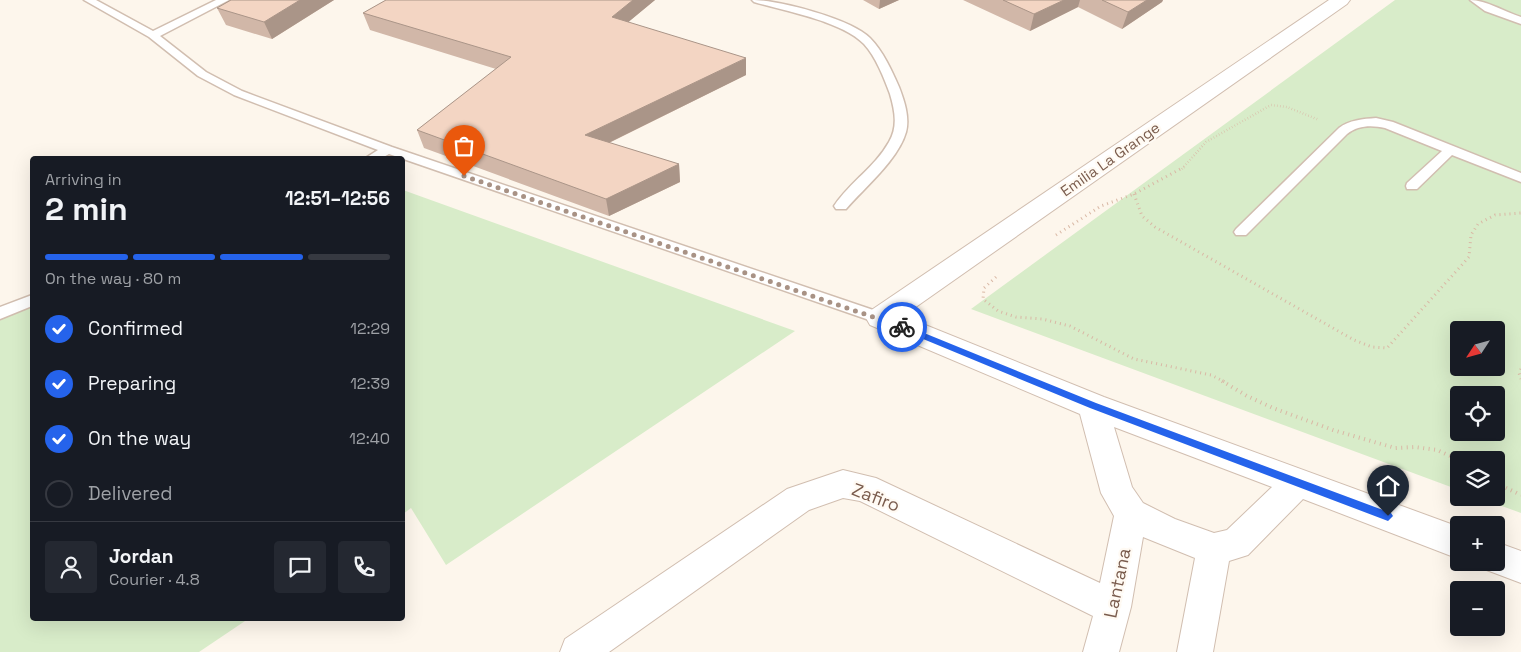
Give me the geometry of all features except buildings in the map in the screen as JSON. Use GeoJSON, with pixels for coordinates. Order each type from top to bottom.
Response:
{"type":"FeatureCollection","features":[{"type":"Feature","properties":{"kind":"street","name":"Emilia La Grange"},"geometry":{"type":"LineString","coordinates":[[880,318],[1340,0]]}},
{"type":"Feature","properties":{"kind":"street"},"geometry":{"type":"LineString","coordinates":[[880,318],[1093,406],[1300,482],[1450,540]]}},
{"type":"Feature","properties":{"kind":"street"},"geometry":{"type":"LineString","coordinates":[[1093,406],[1117,493],[1132,514],[1165,532],[1214,549],[1236,544],[1300,482]]}},
{"type":"Feature","properties":{"kind":"street","name":"Zafiro"},"geometry":{"type":"LineString","coordinates":[[578,652],[798,499],[843,484],[865,488],[1114,607]]}},
{"type":"Feature","properties":{"kind":"street","name":"Lantana"},"geometry":{"type":"LineString","coordinates":[[1101,652],[1114,607],[1132,514]]}},
{"type":"Feature","properties":{"kind":"street"},"geometry":{"type":"LineString","coordinates":[[1195,652],[1214,549]]}},
{"type":"Feature","properties":{"kind":"street"},"geometry":{"type":"LineString","coordinates":[[1505,561],[1521,567]]}},
{"type":"Feature","properties":{"kind":"lane"},"geometry":{"type":"LineString","coordinates":[[89,0],[153,35],[202,74],[238,94],[388,150],[880,318]]}},
{"type":"Feature","properties":{"kind":"lane"},"geometry":{"type":"LineString","coordinates":[[153,35],[224,0]]}},
{"type":"Feature","properties":{"kind":"lane"},"geometry":{"type":"LineString","coordinates":[[757,0],[828,20],[860,35],[875,51],[892,82],[900,112],[900,131],[888,153],[841,206]]}},
{"type":"Feature","properties":{"kind":"lane"},"geometry":{"type":"LineString","coordinates":[[1474,0],[1489,9],[1521,22]]}},
{"type":"Feature","properties":{"kind":"lane"},"geometry":{"type":"LineString","coordinates":[[1241,232],[1343,131],[1348,127],[1361,123],[1376,122],[1406,130],[1521,178]]}},
{"type":"Feature","properties":{"kind":"lane"},"geometry":{"type":"LineString","coordinates":[[1412,186],[1445,156],[1450,149]]}},
{"type":"Feature","properties":{"kind":"lane"},"geometry":{"type":"LineString","coordinates":[[376,156],[388,150]]}},
{"type":"Feature","properties":{"kind":"lane"},"geometry":{"type":"LineString","coordinates":[[0,313],[30,301]]}},
{"type":"Feature","properties":{"kind":"path"},"geometry":{"type":"LineString","coordinates":[[1049,240],[1101,206],[1134,194],[1183,168],[1206,142],[1271,105],[1287,106],[1343,131]]}},
{"type":"Feature","properties":{"kind":"path"},"geometry":{"type":"LineString","coordinates":[[1134,194],[1142,216],[1155,227],[1354,340],[1372,347],[1387,348],[1469,257],[1470,240],[1474,228],[1486,218],[1498,213],[1521,213]]}},
{"type":"Feature","properties":{"kind":"path"},"geometry":{"type":"LineString","coordinates":[[997,276],[984,288],[983,299],[998,311],[1016,317],[1042,319],[1070,326],[1134,359],[1211,375],[1247,396],[1273,408],[1333,430],[1395,448],[1414,447],[1437,450],[1450,456]]}},
{"type":"Feature","properties":{"kind":"path"},"geometry":{"type":"LineString","coordinates":[[1521,369],[1519,373],[1521,379]]}},
{"type":"Feature","properties":{"kind":"path"},"geometry":{"type":"LineString","coordinates":[[1505,487],[1521,495]]}},
{"type":"Feature","properties":{"kind":"green space"},"geometry":{"type":"Polygon","coordinates":[[[1395,0],[1521,0],[1521,513],[1502,506],[1505,506],[1505,451],[1450,451],[1450,487],[971,309],[1395,0]]]}},
{"type":"Feature","properties":{"kind":"green space"},"geometry":{"type":"Polygon","coordinates":[[[405,191],[795,331],[446,565],[411,508],[405,512],[405,191]]]}},
{"type":"Feature","properties":{"kind":"green space"},"geometry":{"type":"Polygon","coordinates":[[[30,298],[30,621],[245,621],[199,652],[0,652],[0,310],[30,298]]]}},
{"type":"Feature","properties":{"kind":"way so far"},"geometry":{"type":"LineString","coordinates":[[464,176],[902,327]]}},
{"type":"Feature","properties":{"kind":"route"},"geometry":{"type":"LineString","coordinates":[[902,327],[1093,406],[1388,516]]}}]}
